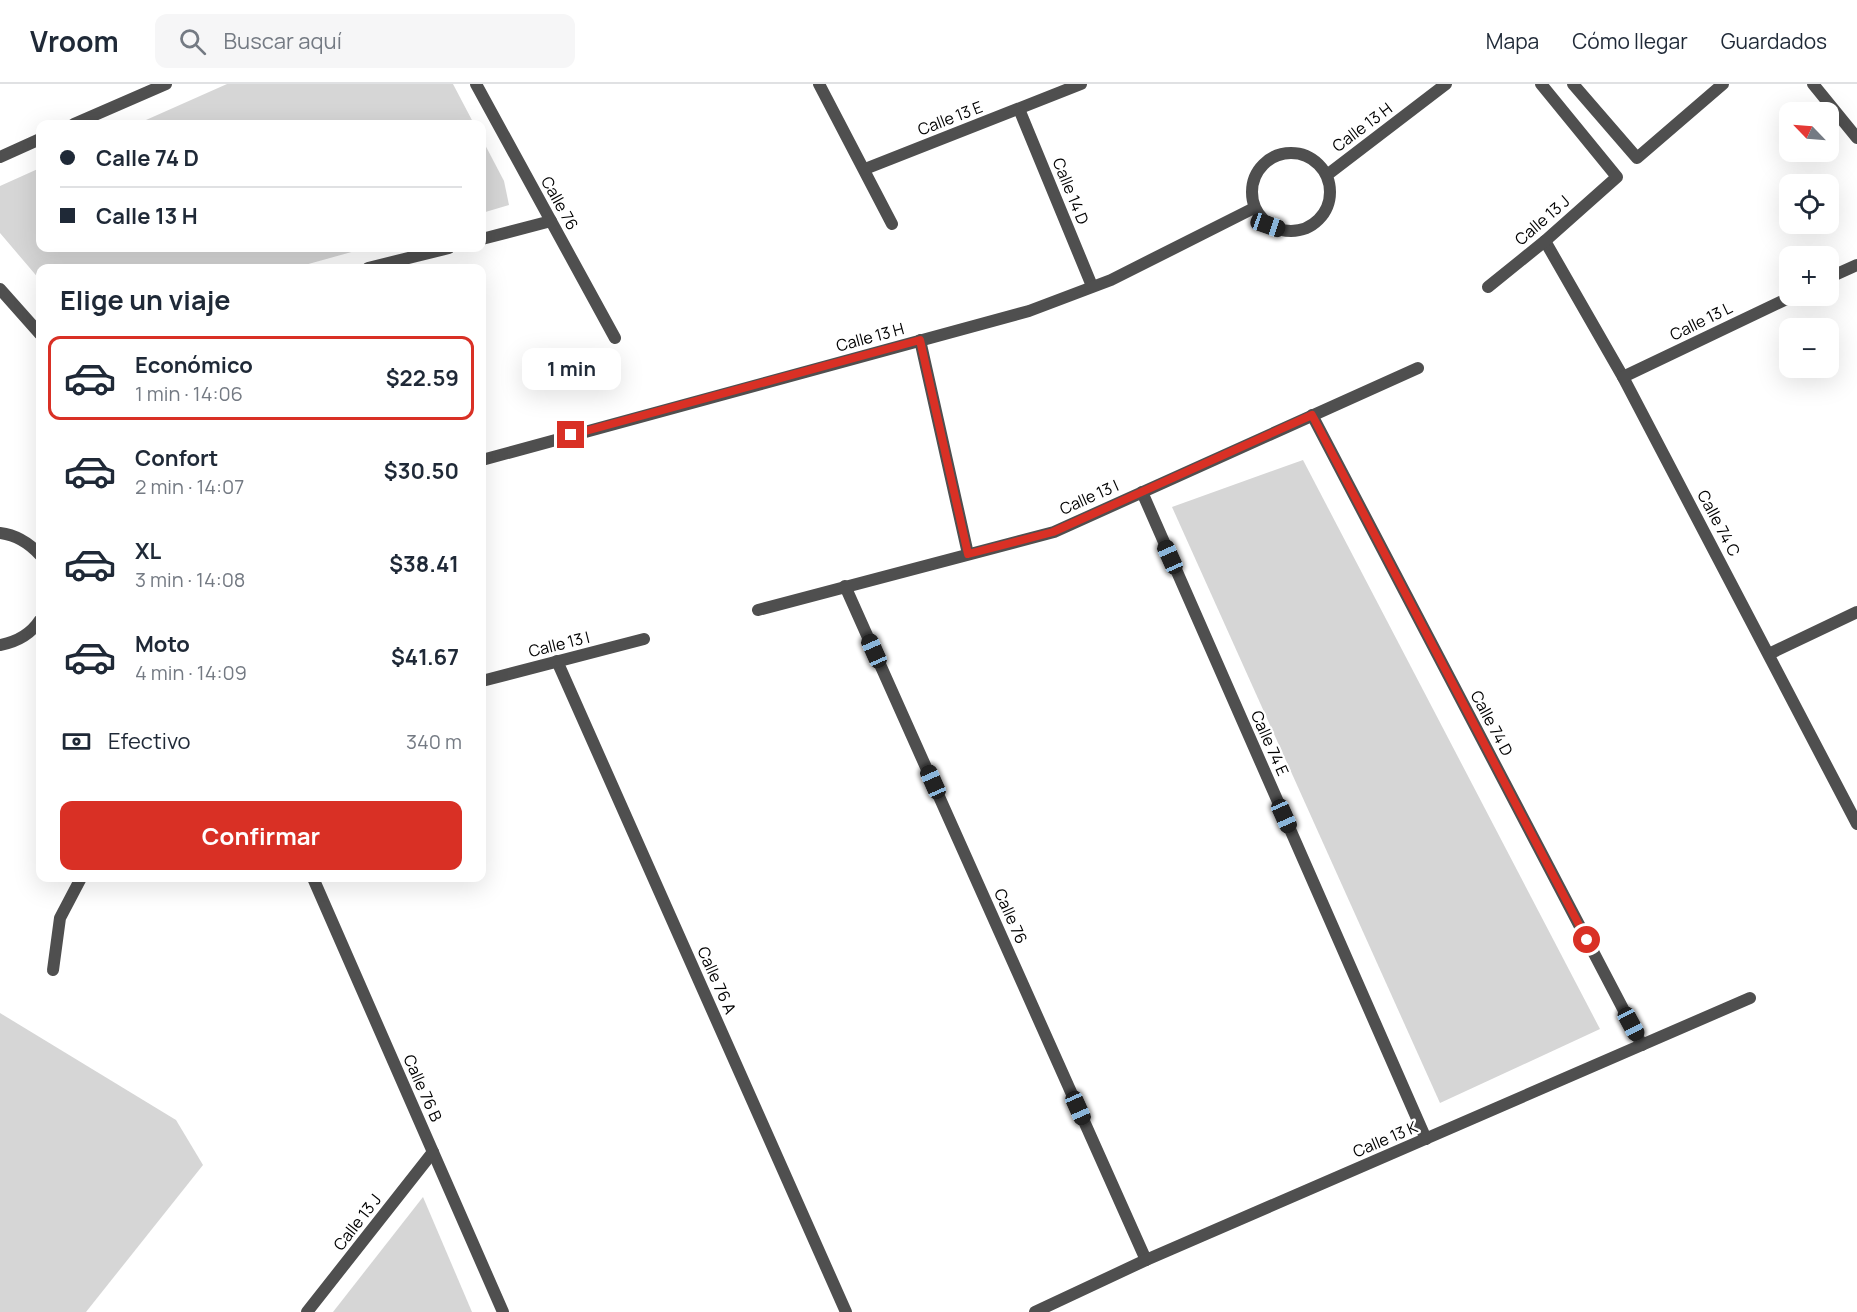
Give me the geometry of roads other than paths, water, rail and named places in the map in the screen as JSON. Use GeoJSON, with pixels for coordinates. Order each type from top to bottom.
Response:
{"type":"FeatureCollection","features":[{"type":"Feature","properties":{"kind":"street"},"geometry":{"type":"LineString","coordinates":[[83,120],[166,84]]}},
{"type":"Feature","properties":{"kind":"street","name":"Calle 76"},"geometry":{"type":"LineString","coordinates":[[476,84],[615,338]]}},
{"type":"Feature","properties":{"kind":"street"},"geometry":{"type":"LineString","coordinates":[[819,84],[892,224]]}},
{"type":"Feature","properties":{"kind":"street","name":"Calle 13 E"},"geometry":{"type":"LineString","coordinates":[[865,169],[1081,84]]}},
{"type":"Feature","properties":{"kind":"street","name":"Calle 13 H"},"geometry":{"type":"LineString","coordinates":[[1327,175],[1446,84]]}},
{"type":"Feature","properties":{"kind":"street","name":"Calle 13 J"},"geometry":{"type":"LineString","coordinates":[[1488,287],[1545,241],[1617,177],[1541,84]]}},
{"type":"Feature","properties":{"kind":"street"},"geometry":{"type":"LineString","coordinates":[[1573,84],[1637,158],[1723,84]]}},
{"type":"Feature","properties":{"kind":"street"},"geometry":{"type":"LineString","coordinates":[[1813,84],[1857,138]]}},
{"type":"Feature","properties":{"kind":"street","name":"Calle 14 D"},"geometry":{"type":"LineString","coordinates":[[1019,109],[1092,286]]}},
{"type":"Feature","properties":{"kind":"street"},"geometry":{"type":"LineString","coordinates":[[0,157],[36,141]]}},
{"type":"Feature","properties":{"kind":"street"},"geometry":{"type":"LineString","coordinates":[[1294,151],[1314,159],[1327,175],[1330,195],[1323,215],[1307,228],[1287,231],[1268,225],[1254,208],[1251,188],[1254,178],[1258,169],[1274,155],[1294,151]]}},
{"type":"Feature","properties":{"kind":"street","name":"Calle 13 H"},"geometry":{"type":"LineString","coordinates":[[486,458],[1029,311],[1111,280],[1254,208]]}},
{"type":"Feature","properties":{"kind":"street"},"geometry":{"type":"LineString","coordinates":[[486,238],[551,221]]}},
{"type":"Feature","properties":{"kind":"street","name":"Calle 74 C"},"geometry":{"type":"LineString","coordinates":[[1545,241],[1623,377],[1857,824]]}},
{"type":"Feature","properties":{"kind":"street"},"geometry":{"type":"LineString","coordinates":[[384,264],[433,252]]}},
{"type":"Feature","properties":{"kind":"street"},"geometry":{"type":"LineString","coordinates":[[1839,273],[1857,265]]}},
{"type":"Feature","properties":{"kind":"street"},"geometry":{"type":"LineString","coordinates":[[0,289],[36,330]]}},
{"type":"Feature","properties":{"kind":"street","name":"Calle 13 L"},"geometry":{"type":"LineString","coordinates":[[1623,377],[1779,303]]}},
{"type":"Feature","properties":{"kind":"street"},"geometry":{"type":"LineString","coordinates":[[920,340],[968,554]]}},
{"type":"Feature","properties":{"kind":"street","name":"Calle 13 I"},"geometry":{"type":"LineString","coordinates":[[758,610],[1053,532],[1418,368]]}},
{"type":"Feature","properties":{"kind":"street","name":"Calle 74 D"},"geometry":{"type":"LineString","coordinates":[[1312,415],[1642,1046]]}},
{"type":"Feature","properties":{"kind":"street","name":"Calle 74 E"},"geometry":{"type":"LineString","coordinates":[[1142,492],[1426,1139]]}},
{"type":"Feature","properties":{"kind":"street"},"geometry":{"type":"LineString","coordinates":[[0,532],[11,534],[27,542],[36,551]]}},
{"type":"Feature","properties":{"kind":"street","name":"Calle 76"},"geometry":{"type":"LineString","coordinates":[[845,586],[1146,1260]]}},
{"type":"Feature","properties":{"kind":"street"},"geometry":{"type":"LineString","coordinates":[[1769,654],[1857,612]]}},
{"type":"Feature","properties":{"kind":"street"},"geometry":{"type":"LineString","coordinates":[[0,645],[21,639],[36,627]]}},
{"type":"Feature","properties":{"kind":"street","name":"Calle 13 I"},"geometry":{"type":"LineString","coordinates":[[486,680],[644,639]]}},
{"type":"Feature","properties":{"kind":"street","name":"Calle 76 A"},"geometry":{"type":"LineString","coordinates":[[557,661],[846,1312]]}},
{"type":"Feature","properties":{"kind":"street"},"geometry":{"type":"LineString","coordinates":[[53,970],[60,918],[79,882]]}},
{"type":"Feature","properties":{"kind":"street","name":"Calle 76 B"},"geometry":{"type":"LineString","coordinates":[[315,882],[503,1312]]}},
{"type":"Feature","properties":{"kind":"street","name":"Calle 13 K"},"geometry":{"type":"LineString","coordinates":[[1035,1312],[1146,1260],[1750,998]]}},
{"type":"Feature","properties":{"kind":"street","name":"Calle 13 J"},"geometry":{"type":"LineString","coordinates":[[307,1312],[433,1152]]}}]}
